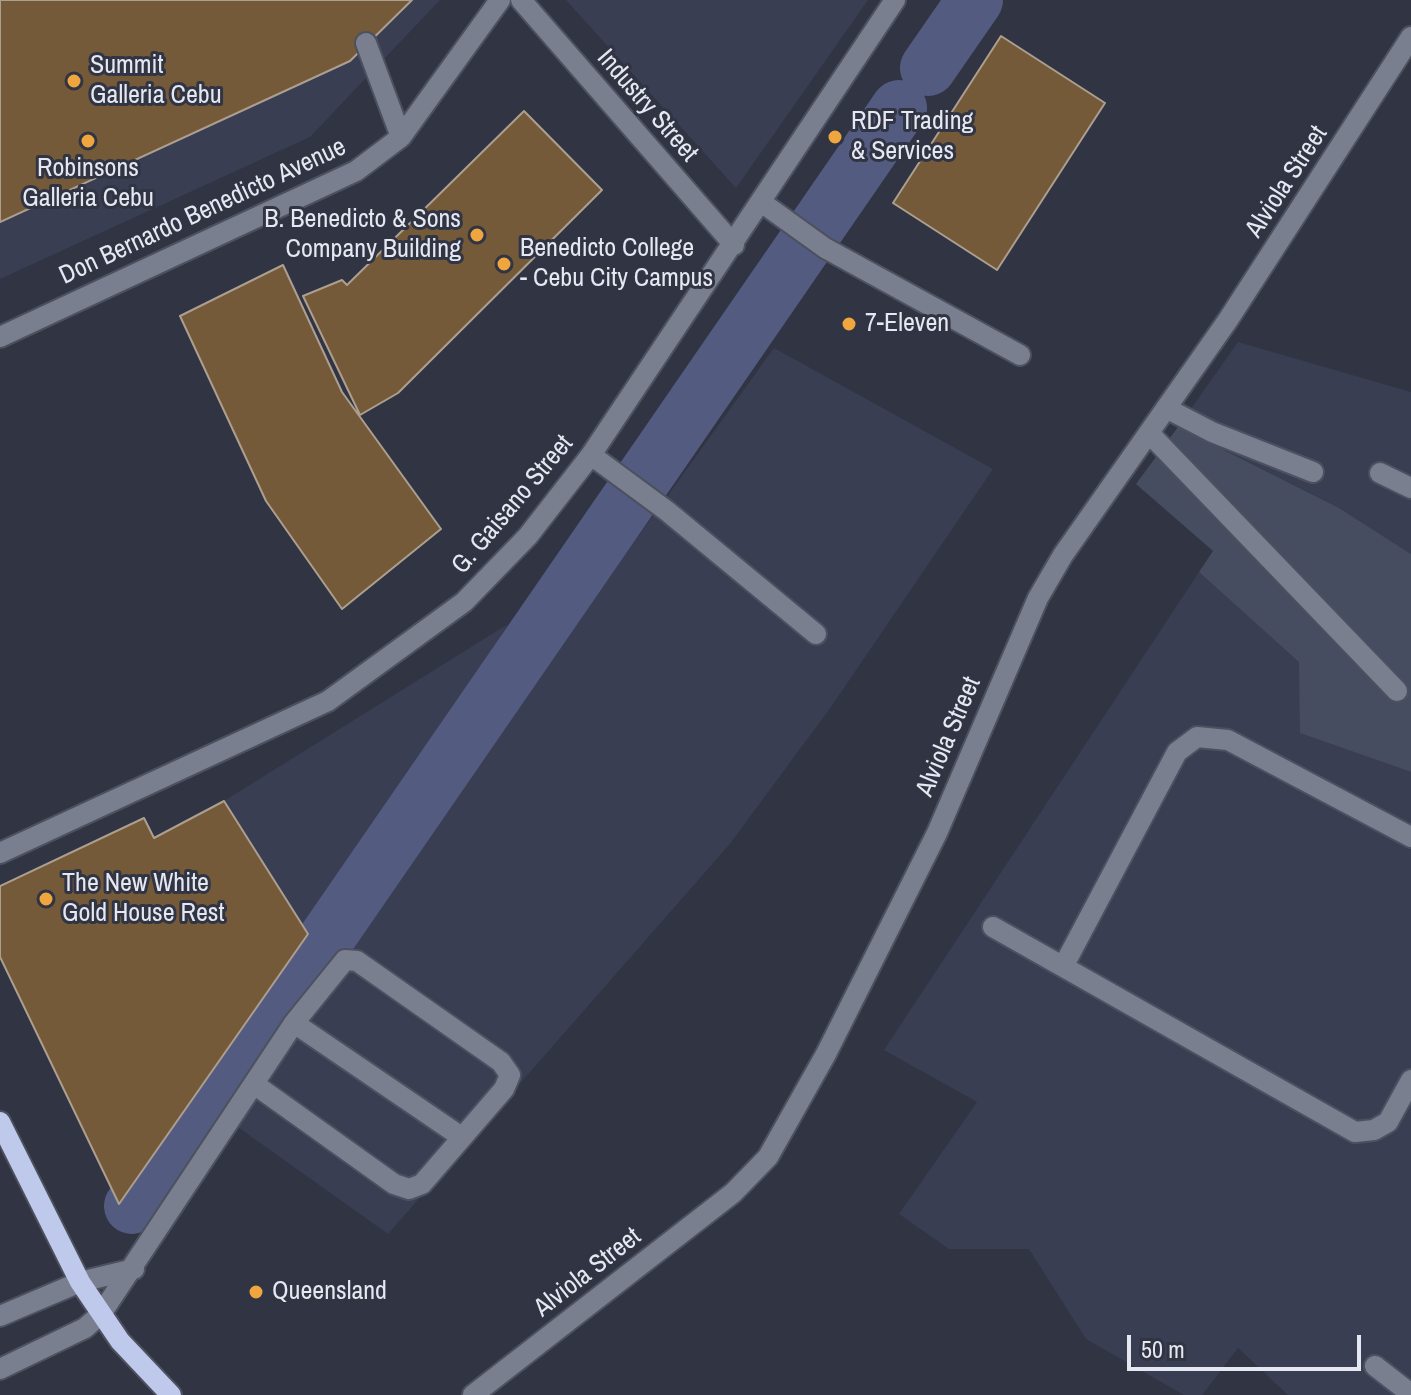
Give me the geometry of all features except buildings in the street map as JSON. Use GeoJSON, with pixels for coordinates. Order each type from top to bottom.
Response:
{"type":"FeatureCollection","features":[{"type":"Feature","properties":{"kind":"main road"},"geometry":{"type":"LineString","coordinates":[[0,1122],[80,1282],[120,1341],[171,1395]]}},
{"type":"Feature","properties":{"kind":"street","name":"Don Bernardo Benedicto Avenue"},"geometry":{"type":"LineString","coordinates":[[0,337],[356,171],[401,137],[500,0]]}},
{"type":"Feature","properties":{"kind":"street","name":"Industry Street"},"geometry":{"type":"LineString","coordinates":[[521,0],[734,245]]}},
{"type":"Feature","properties":{"kind":"street","name":"G. Gaisano Street"},"geometry":{"type":"LineString","coordinates":[[0,853],[328,701],[464,602],[528,536],[591,455],[895,0]]}},
{"type":"Feature","properties":{"kind":"street","name":"Alviola Street"},"geometry":{"type":"LineString","coordinates":[[473,1395],[733,1193],[768,1157],[826,1054],[937,833],[1038,598],[1063,555],[1228,320],[1411,37]]}},
{"type":"Feature","properties":{"kind":"street"},"geometry":{"type":"LineString","coordinates":[[366,43],[401,137]]}},
{"type":"Feature","properties":{"kind":"street"},"geometry":{"type":"LineString","coordinates":[[761,202],[825,248],[1020,355]]}},
{"type":"Feature","properties":{"kind":"street"},"geometry":{"type":"LineString","coordinates":[[1166,408],[1212,432],[1313,472]]}},
{"type":"Feature","properties":{"kind":"street"},"geometry":{"type":"LineString","coordinates":[[1150,434],[1397,691]]}},
{"type":"Feature","properties":{"kind":"street"},"geometry":{"type":"LineString","coordinates":[[591,455],[667,511],[816,634]]}},
{"type":"Feature","properties":{"kind":"street"},"geometry":{"type":"LineString","coordinates":[[1380,473],[1411,488]]}},
{"type":"Feature","properties":{"kind":"street"},"geometry":{"type":"LineString","coordinates":[[1064,965],[1177,752],[1197,737],[1228,740],[1411,837]]}},
{"type":"Feature","properties":{"kind":"street"},"geometry":{"type":"LineString","coordinates":[[993,927],[1355,1132],[1374,1130],[1388,1122],[1411,1080]]}},
{"type":"Feature","properties":{"kind":"street"},"geometry":{"type":"LineString","coordinates":[[0,1369],[85,1328],[101,1314],[134,1269],[254,1084],[294,1023],[345,960],[357,961],[501,1062],[510,1075],[504,1089],[460,1136],[422,1184],[409,1189],[394,1184],[254,1084]]}},
{"type":"Feature","properties":{"kind":"street"},"geometry":{"type":"LineString","coordinates":[[294,1023],[460,1136]]}},
{"type":"Feature","properties":{"kind":"street"},"geometry":{"type":"LineString","coordinates":[[0,1316],[80,1282],[134,1269]]}},
{"type":"Feature","properties":{"kind":"street"},"geometry":{"type":"LineString","coordinates":[[1375,1366],[1411,1394]]}},
{"type":"Feature","properties":{"kind":"shaded area","name":"Robinsons Galleria Cebu"},"geometry":{"type":"Polygon","coordinates":[[[0,0],[440,0],[310,137],[0,279],[0,0]]]}},
{"type":"Feature","properties":{"kind":"shaded area"},"geometry":{"type":"Polygon","coordinates":[[[566,0],[868,0],[736,188],[566,0]]]}},
{"type":"Feature","properties":{"kind":"shaded area"},"geometry":{"type":"Polygon","coordinates":[[[1238,342],[1411,392],[1411,554],[1339,508],[1178,427],[1238,342]]]}},
{"type":"Feature","properties":{"kind":"shaded area"},"geometry":{"type":"Polygon","coordinates":[[[774,348],[993,469],[831,707],[729,845],[388,1234],[221,1115],[774,348]]]}},
{"type":"Feature","properties":{"kind":"shaded area"},"geometry":{"type":"Polygon","coordinates":[[[1178,427],[1339,508],[1411,554],[1411,772],[1300,733],[1299,662],[1199,572],[1213,551],[1136,484],[1178,427]]]}},
{"type":"Feature","properties":{"kind":"shaded area"},"geometry":{"type":"Polygon","coordinates":[[[1199,572],[1300,662],[1301,733],[1411,772],[1411,1395],[1288,1395],[1238,1348],[1202,1395],[1184,1395],[1086,1339],[1029,1249],[949,1249],[899,1214],[977,1102],[884,1050],[1199,572]]]}},
{"type":"Feature","properties":{"kind":"shaded area"},"geometry":{"type":"Polygon","coordinates":[[[508,624],[423,769],[308,934],[224,801],[508,624]]]}},
{"type":"Feature","properties":{"kind":"waterway"},"geometry":{"type":"LineString","coordinates":[[928,68],[975,0]]}},
{"type":"Feature","properties":{"kind":"waterway"},"geometry":{"type":"LineString","coordinates":[[132,1206],[173,1161],[899,108]]}},
{"type":"Feature","properties":{"kind":"place","name":"Summit Galleria Cebu"},"geometry":{"type":"Point","coordinates":[74,81]}},
{"type":"Feature","properties":{"kind":"place","name":"RDF Trading & Services"},"geometry":{"type":"Point","coordinates":[835,137]}},
{"type":"Feature","properties":{"kind":"place","name":"Robinsons Galleria Cebu"},"geometry":{"type":"Point","coordinates":[88,141]}},
{"type":"Feature","properties":{"kind":"place","name":"B. Benedicto & Sons Company Building"},"geometry":{"type":"Point","coordinates":[477,235]}},
{"type":"Feature","properties":{"kind":"place","name":"Benedicto College - Cebu City Campus"},"geometry":{"type":"Point","coordinates":[504,264]}},
{"type":"Feature","properties":{"kind":"place","name":"7-Eleven"},"geometry":{"type":"Point","coordinates":[849,324]}},
{"type":"Feature","properties":{"kind":"place","name":"The New White Gold House Rest"},"geometry":{"type":"Point","coordinates":[46,899]}},
{"type":"Feature","properties":{"kind":"place","name":"Queensland"},"geometry":{"type":"Point","coordinates":[256,1292]}}]}
